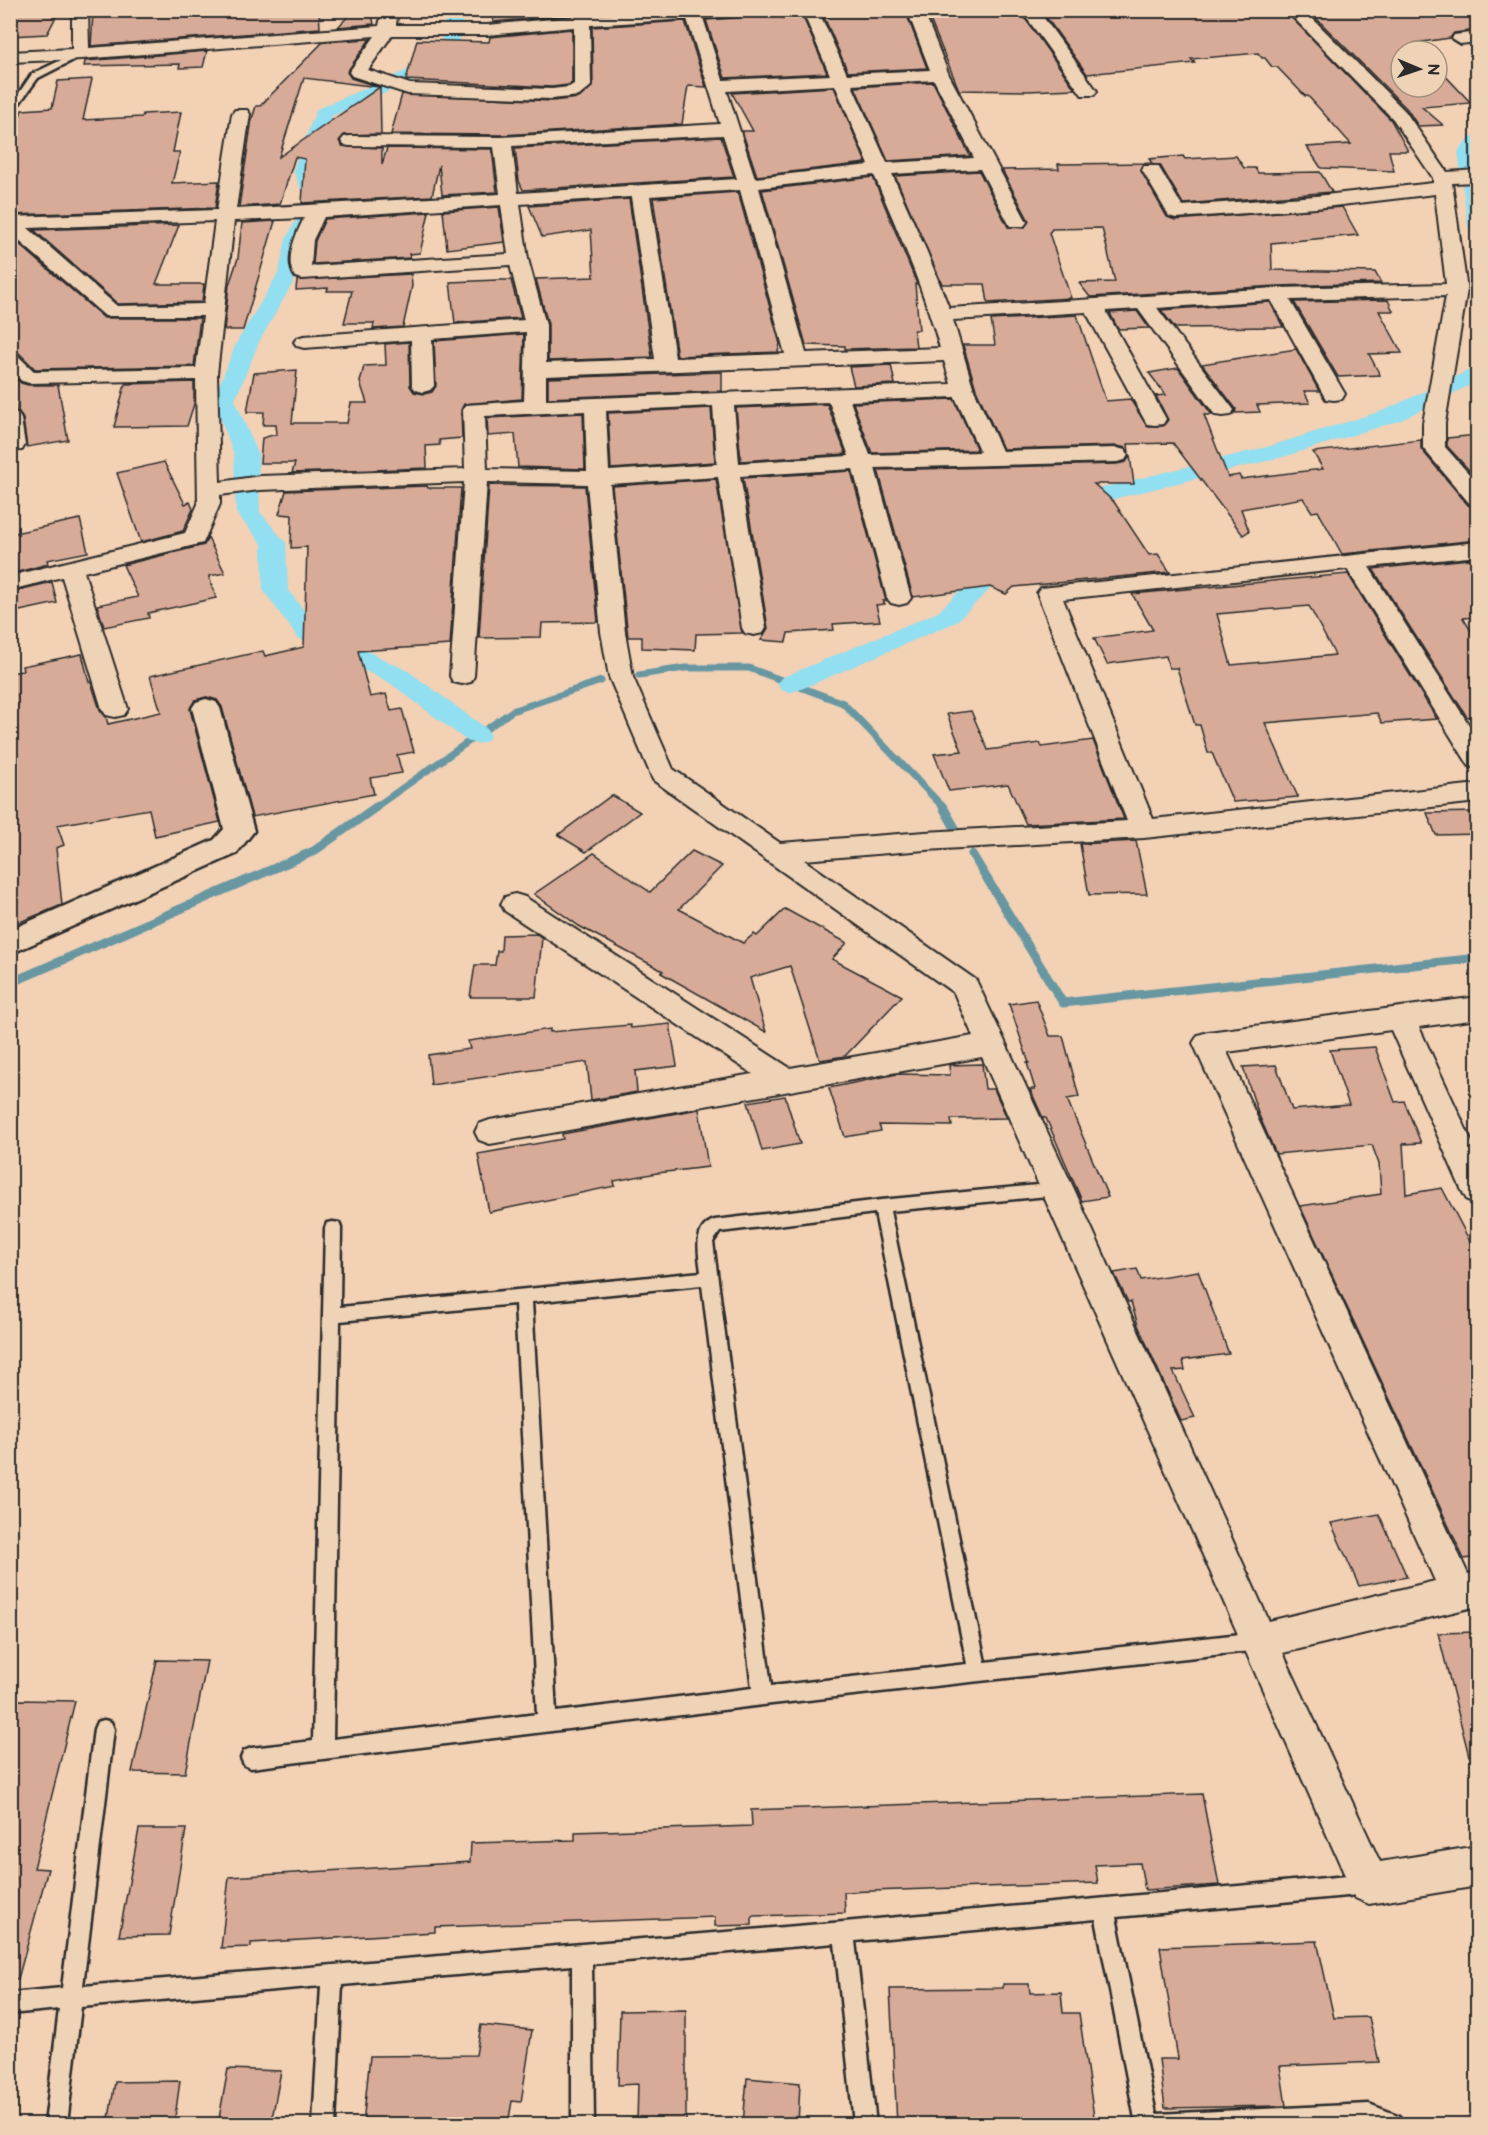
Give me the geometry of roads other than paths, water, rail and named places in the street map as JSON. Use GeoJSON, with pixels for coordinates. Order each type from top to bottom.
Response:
{"type":"FeatureCollection","features":[{"type":"Feature","properties":{"kind":"street"},"geometry":{"type":"LineString","coordinates":[[80,10],[81,54]]}},
{"type":"Feature","properties":{"kind":"street"},"geometry":{"type":"LineString","coordinates":[[390,10],[387,30],[358,72],[408,89],[552,94],[573,92],[582,86],[581,16]]}},
{"type":"Feature","properties":{"kind":"street"},"geometry":{"type":"LineString","coordinates":[[10,57],[81,54],[387,30],[487,30],[581,16],[748,10]]}},
{"type":"Feature","properties":{"kind":"street"},"geometry":{"type":"LineString","coordinates":[[810,10],[917,252],[941,315],[963,390],[994,458]]}},
{"type":"Feature","properties":{"kind":"street"},"geometry":{"type":"LineString","coordinates":[[915,10],[940,75],[1017,222]]}},
{"type":"Feature","properties":{"kind":"street"},"geometry":{"type":"LineString","coordinates":[[1029,10],[1088,91]]}},
{"type":"Feature","properties":{"kind":"street"},"geometry":{"type":"LineString","coordinates":[[1294,10],[1399,115],[1444,181],[1457,290],[1434,423],[1434,448],[1478,499]]}},
{"type":"Feature","properties":{"kind":"street"},"geometry":{"type":"LineString","coordinates":[[693,12],[748,184],[797,359]]}},
{"type":"Feature","properties":{"kind":"street"},"geometry":{"type":"LineString","coordinates":[[1460,39],[1478,37]]}},
{"type":"Feature","properties":{"kind":"street"},"geometry":{"type":"LineString","coordinates":[[716,86],[940,75]]}},
{"type":"Feature","properties":{"kind":"street"},"geometry":{"type":"LineString","coordinates":[[10,583],[195,538],[209,504],[206,374],[222,238],[241,114]]}},
{"type":"Feature","properties":{"kind":"street"},"geometry":{"type":"LineString","coordinates":[[350,141],[502,142],[729,129]]}},
{"type":"Feature","properties":{"kind":"street"},"geometry":{"type":"LineString","coordinates":[[502,142],[508,200],[518,259],[536,325],[535,407]]}},
{"type":"Feature","properties":{"kind":"street"},"geometry":{"type":"LineString","coordinates":[[11,223],[317,212],[640,192],[748,184],[880,169],[987,163]]}},
{"type":"Feature","properties":{"kind":"street"},"geometry":{"type":"LineString","coordinates":[[1151,170],[1176,212],[1316,202],[1478,176]]}},
{"type":"Feature","properties":{"kind":"street"},"geometry":{"type":"LineString","coordinates":[[640,192],[666,365]]}},
{"type":"Feature","properties":{"kind":"street"},"geometry":{"type":"LineString","coordinates":[[317,212],[304,235],[300,253],[302,273],[518,259]]}},
{"type":"Feature","properties":{"kind":"street"},"geometry":{"type":"LineString","coordinates":[[11,223],[112,312],[214,310]]}},
{"type":"Feature","properties":{"kind":"street"},"geometry":{"type":"LineString","coordinates":[[941,315],[1277,294],[1457,290]]}},
{"type":"Feature","properties":{"kind":"street"},"geometry":{"type":"LineString","coordinates":[[1277,294],[1334,394]]}},
{"type":"Feature","properties":{"kind":"street"},"geometry":{"type":"LineString","coordinates":[[1143,302],[1223,410]]}},
{"type":"Feature","properties":{"kind":"street"},"geometry":{"type":"LineString","coordinates":[[1093,306],[1155,419]]}},
{"type":"Feature","properties":{"kind":"street"},"geometry":{"type":"LineString","coordinates":[[304,342],[536,325]]}},
{"type":"Feature","properties":{"kind":"street"},"geometry":{"type":"LineString","coordinates":[[421,333],[423,386]]}},
{"type":"Feature","properties":{"kind":"street"},"geometry":{"type":"LineString","coordinates":[[537,369],[952,354]]}},
{"type":"Feature","properties":{"kind":"street"},"geometry":{"type":"LineString","coordinates":[[10,359],[20,381],[206,374]]}},
{"type":"Feature","properties":{"kind":"street"},"geometry":{"type":"LineString","coordinates":[[462,676],[476,476],[474,410],[838,397],[963,390]]}},
{"type":"Feature","properties":{"kind":"street"},"geometry":{"type":"LineString","coordinates":[[838,397],[862,462],[899,598]]}},
{"type":"Feature","properties":{"kind":"street"},"geometry":{"type":"LineString","coordinates":[[723,400],[728,470],[754,628]]}},
{"type":"Feature","properties":{"kind":"street"},"geometry":{"type":"LineString","coordinates":[[595,404],[598,478],[613,632],[621,676],[662,774],[966,987],[1370,1884],[1478,1866]]}},
{"type":"Feature","properties":{"kind":"street"},"geometry":{"type":"LineString","coordinates":[[10,419],[14,445]]}},
{"type":"Feature","properties":{"kind":"street"},"geometry":{"type":"LineString","coordinates":[[209,490],[260,483],[476,476],[598,478],[862,462],[1117,456]]}},
{"type":"Feature","properties":{"kind":"street"},"geometry":{"type":"LineString","coordinates":[[1144,829],[1049,592],[1478,549]]}},
{"type":"Feature","properties":{"kind":"street"},"geometry":{"type":"LineString","coordinates":[[1354,561],[1478,760]]}},
{"type":"Feature","properties":{"kind":"street"},"geometry":{"type":"LineString","coordinates":[[71,568],[115,709]]}},
{"type":"Feature","properties":{"kind":"street"},"geometry":{"type":"LineString","coordinates":[[10,943],[225,847],[239,831],[206,708]]}},
{"type":"Feature","properties":{"kind":"street"},"geometry":{"type":"LineString","coordinates":[[777,853],[925,841],[1144,829],[1478,793]]}},
{"type":"Feature","properties":{"kind":"street"},"geometry":{"type":"LineString","coordinates":[[515,904],[785,1080]]}},
{"type":"Feature","properties":{"kind":"street"},"geometry":{"type":"LineString","coordinates":[[1259,1641],[1468,1591],[1208,1043],[1478,1008]]}},
{"type":"Feature","properties":{"kind":"street"},"geometry":{"type":"LineString","coordinates":[[1400,1018],[1478,1191]]}},
{"type":"Feature","properties":{"kind":"street"},"geometry":{"type":"LineString","coordinates":[[490,1132],[991,1044]]}},
{"type":"Feature","properties":{"kind":"lane"},"geometry":{"type":"LineString","coordinates":[[10,113],[35,76],[81,54]]}},
{"type":"Feature","properties":{"kind":"lane"},"geometry":{"type":"LineString","coordinates":[[763,1696],[705,1241],[714,1226],[881,1206],[1058,1189]]}},
{"type":"Feature","properties":{"kind":"lane"},"geometry":{"type":"LineString","coordinates":[[881,1206],[978,1673]]}},
{"type":"Feature","properties":{"kind":"lane"},"geometry":{"type":"LineString","coordinates":[[323,1750],[333,1228]]}},
{"type":"Feature","properties":{"kind":"lane"},"geometry":{"type":"LineString","coordinates":[[331,1315],[708,1278]]}},
{"type":"Feature","properties":{"kind":"lane"},"geometry":{"type":"LineString","coordinates":[[523,1295],[547,1721]]}},
{"type":"Feature","properties":{"kind":"lane"},"geometry":{"type":"LineString","coordinates":[[251,1758],[547,1721],[1259,1641]]}},
{"type":"Feature","properties":{"kind":"lane"},"geometry":{"type":"LineString","coordinates":[[56,2124],[104,1729]]}},
{"type":"Feature","properties":{"kind":"lane"},"geometry":{"type":"LineString","coordinates":[[10,2004],[1370,1884]]}},
{"type":"Feature","properties":{"kind":"lane"},"geometry":{"type":"LineString","coordinates":[[1104,1907],[1148,2124]]}},
{"type":"Feature","properties":{"kind":"lane"},"geometry":{"type":"LineString","coordinates":[[844,1932],[866,2124]]}},
{"type":"Feature","properties":{"kind":"lane"},"geometry":{"type":"LineString","coordinates":[[582,1954],[583,2124]]}},
{"type":"Feature","properties":{"kind":"lane"},"geometry":{"type":"LineString","coordinates":[[324,2124],[332,1975]]}},
{"type":"Feature","properties":{"kind":"lane"},"geometry":{"type":"LineString","coordinates":[[1158,2124],[1369,2115],[1392,2124]]}},
{"type":"Feature","properties":{"kind":"waterway"},"geometry":{"type":"LineString","coordinates":[[456,10],[449,45],[416,73],[324,113],[303,170],[316,201],[296,239],[289,272],[248,342],[224,400],[246,454],[248,513],[274,543],[276,590],[307,632],[399,677],[477,735]]}},
{"type":"Feature","properties":{"kind":"waterway"},"geometry":{"type":"LineString","coordinates":[[1478,141],[1468,151],[1478,226]]}},
{"type":"Feature","properties":{"kind":"waterway"},"geometry":{"type":"LineString","coordinates":[[1065,510],[1085,499],[1275,452],[1393,415],[1478,372]]}},
{"type":"Feature","properties":{"kind":"waterway"},"geometry":{"type":"LineString","coordinates":[[790,684],[947,617],[1007,559]]}},
{"type":"Feature","properties":{"kind":"waterway"},"geometry":{"type":"LineString","coordinates":[[639,675],[685,668],[749,668],[843,703],[944,808]]}},
{"type":"Feature","properties":{"kind":"waterway"},"geometry":{"type":"LineString","coordinates":[[374,808],[512,711],[601,681]]}},
{"type":"Feature","properties":{"kind":"waterway"},"geometry":{"type":"LineString","coordinates":[[10,983],[314,851],[376,807]]}},
{"type":"Feature","properties":{"kind":"waterway"},"geometry":{"type":"LineString","coordinates":[[943,807],[955,828]]}},
{"type":"Feature","properties":{"kind":"waterway"},"geometry":{"type":"LineString","coordinates":[[972,854],[1063,1003],[1478,958]]}}]}
